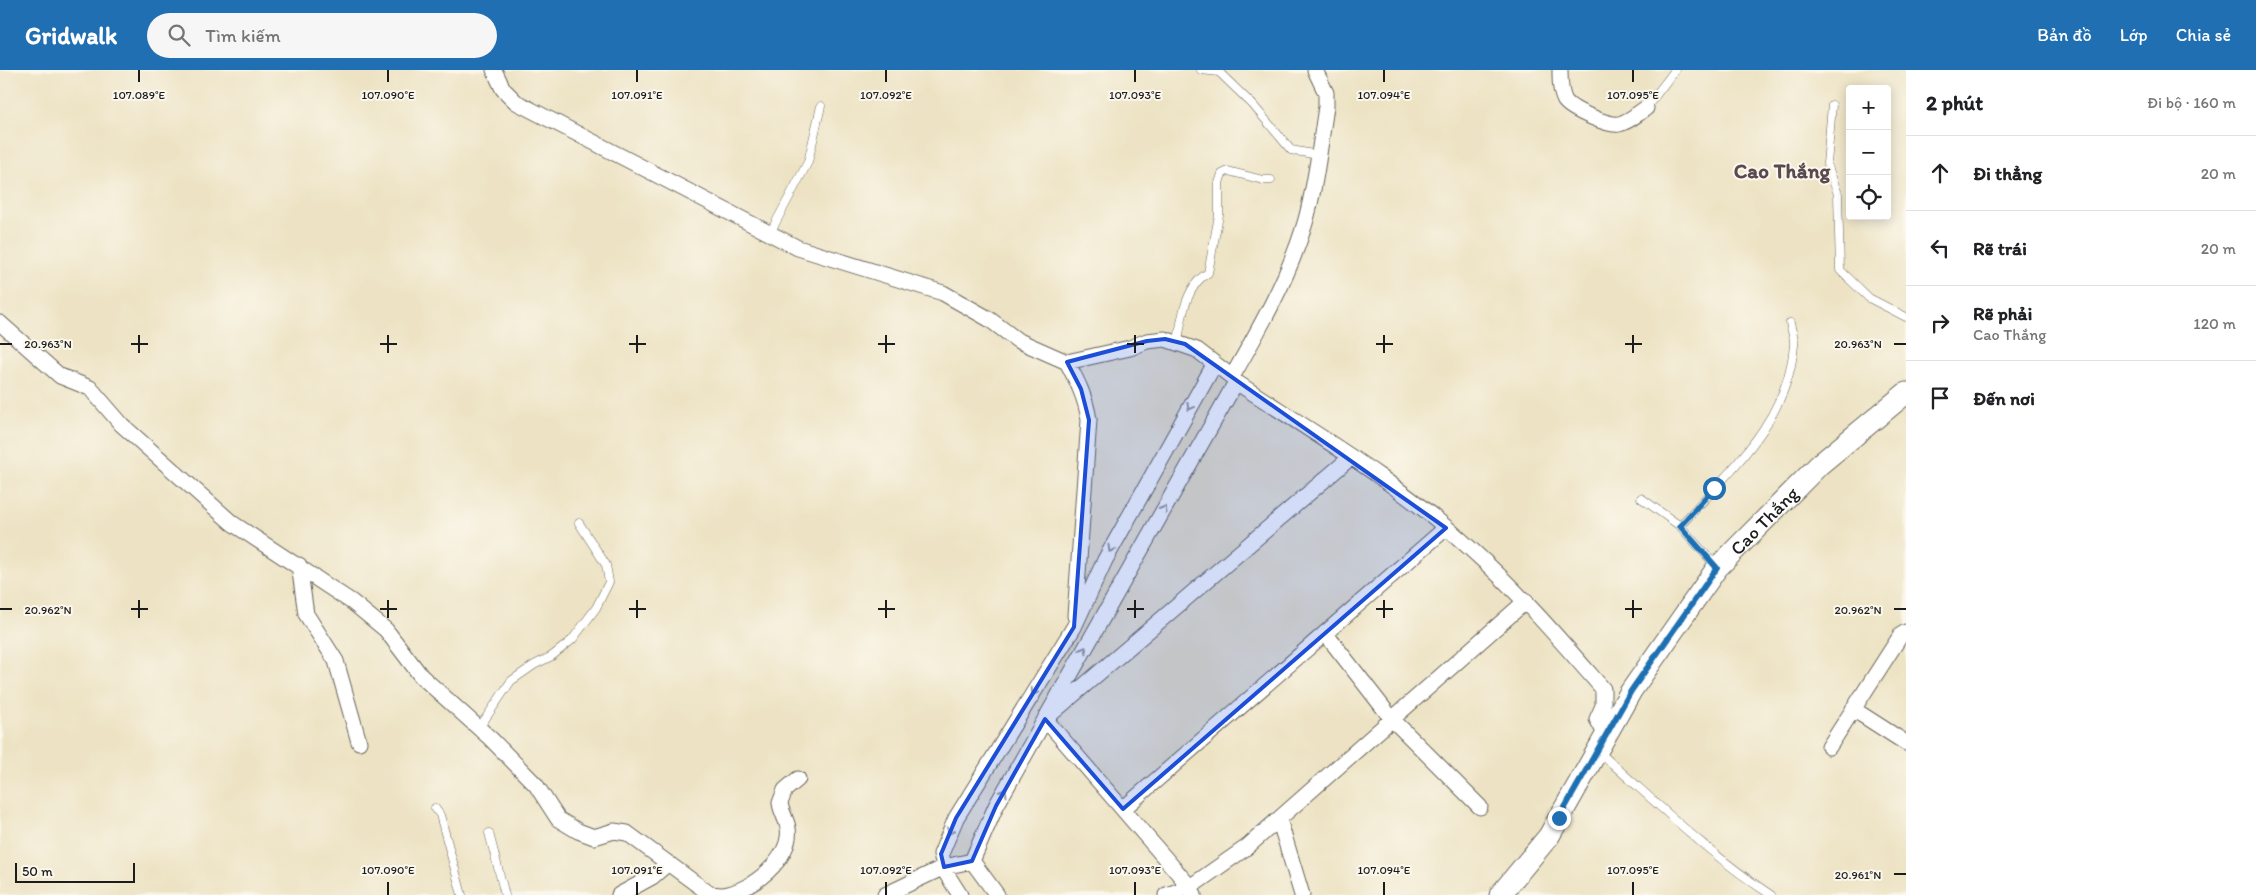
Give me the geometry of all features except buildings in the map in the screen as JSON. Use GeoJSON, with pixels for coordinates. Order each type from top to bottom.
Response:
{"type":"FeatureCollection","features":[{"type":"Feature","properties":{"kind":"main road","name":"Cao Thắng"},"geometry":{"type":"LineString","coordinates":[[1500,895],[1549,836],[1631,691],[1717,568],[1819,466],[1906,394]]}},
{"type":"Feature","properties":{"kind":"street"},"geometry":{"type":"LineString","coordinates":[[494,70],[503,89],[516,102],[798,248],[943,293],[989,319],[1017,340],[1067,362],[1165,338],[1197,350],[1234,380],[1418,504],[1472,550],[1526,601],[1603,689],[1603,706],[1597,719],[1602,743]]}},
{"type":"Feature","properties":{"kind":"street"},"geometry":{"type":"LineString","coordinates":[[972,861],[996,806],[1234,380],[1270,311],[1305,224],[1311,202],[1326,107],[1326,93],[1315,70]]}},
{"type":"Feature","properties":{"kind":"street"},"geometry":{"type":"LineString","coordinates":[[1560,70],[1560,87],[1566,102],[1572,107],[1606,123],[1621,124],[1646,108]]}},
{"type":"Feature","properties":{"kind":"street"},"geometry":{"type":"LineString","coordinates":[[0,323],[60,376],[90,388],[122,425],[232,523],[274,552],[299,565],[352,602],[386,630],[420,676],[479,728],[536,785],[558,819],[578,831],[594,837],[614,831],[627,833],[710,894],[735,894],[757,880],[780,858],[788,844],[788,828],[780,803],[785,790],[798,779]]}},
{"type":"Feature","properties":{"kind":"street"},"geometry":{"type":"LineString","coordinates":[[1067,362],[1087,404],[1089,420],[1074,627]]}},
{"type":"Feature","properties":{"kind":"street"},"geometry":{"type":"LineString","coordinates":[[960,895],[946,873],[941,854],[956,818],[1074,627],[1105,560],[1214,365]]}},
{"type":"Feature","properties":{"kind":"street"},"geometry":{"type":"LineString","coordinates":[[1045,719],[1350,458]]}},
{"type":"Feature","properties":{"kind":"street"},"geometry":{"type":"LineString","coordinates":[[1123,809],[1446,528]]}},
{"type":"Feature","properties":{"kind":"street"},"geometry":{"type":"LineString","coordinates":[[299,565],[306,614],[336,661],[359,742]]}},
{"type":"Feature","properties":{"kind":"street"},"geometry":{"type":"LineString","coordinates":[[1166,895],[1192,891],[1247,847],[1526,601]]}},
{"type":"Feature","properties":{"kind":"street"},"geometry":{"type":"LineString","coordinates":[[1829,747],[1901,635],[1906,632]]}},
{"type":"Feature","properties":{"kind":"street"},"geometry":{"type":"LineString","coordinates":[[1325,633],[1392,719],[1480,807]]}},
{"type":"Feature","properties":{"kind":"street"},"geometry":{"type":"LineString","coordinates":[[1853,709],[1906,743]]}},
{"type":"Feature","properties":{"kind":"street"},"geometry":{"type":"LineString","coordinates":[[1045,719],[1192,891]]}},
{"type":"Feature","properties":{"kind":"street"},"geometry":{"type":"LineString","coordinates":[[1279,819],[1302,895]]}},
{"type":"Feature","properties":{"kind":"street"},"geometry":{"type":"LineString","coordinates":[[885,895],[944,867],[972,861]]}},
{"type":"Feature","properties":{"kind":"street"},"geometry":{"type":"LineString","coordinates":[[972,861],[997,895]]}},
{"type":"Feature","properties":{"kind":"street"},"geometry":{"type":"LineString","coordinates":[[619,895],[652,877],[668,862]]}},
{"type":"Feature","properties":{"kind":"lane"},"geometry":{"type":"LineString","coordinates":[[1201,70],[1220,72],[1253,105],[1291,150],[1318,155]]}},
{"type":"Feature","properties":{"kind":"lane"},"geometry":{"type":"LineString","coordinates":[[1646,108],[1675,70]]}},
{"type":"Feature","properties":{"kind":"lane"},"geometry":{"type":"LineString","coordinates":[[1832,105],[1827,164],[1838,194],[1840,270],[1869,298],[1906,317]]}},
{"type":"Feature","properties":{"kind":"lane"},"geometry":{"type":"LineString","coordinates":[[770,233],[808,162],[821,106]]}},
{"type":"Feature","properties":{"kind":"lane"},"geometry":{"type":"LineString","coordinates":[[1178,342],[1182,311],[1200,277],[1208,272],[1220,215],[1219,183],[1222,174],[1228,171],[1263,180],[1271,180]]}},
{"type":"Feature","properties":{"kind":"lane"},"geometry":{"type":"LineString","coordinates":[[1680,526],[1751,449],[1783,396],[1794,344],[1790,323]]}},
{"type":"Feature","properties":{"kind":"lane"},"geometry":{"type":"LineString","coordinates":[[1641,498],[1680,526],[1717,568]]}},
{"type":"Feature","properties":{"kind":"lane"},"geometry":{"type":"LineString","coordinates":[[479,728],[511,681],[534,665],[552,656],[572,640],[596,608],[609,582],[606,565],[579,523]]}},
{"type":"Feature","properties":{"kind":"lane"},"geometry":{"type":"LineString","coordinates":[[1602,743],[1698,842],[1739,874],[1771,895]]}},
{"type":"Feature","properties":{"kind":"lane"},"geometry":{"type":"LineString","coordinates":[[435,808],[440,815],[462,895]]}},
{"type":"Feature","properties":{"kind":"lane"},"geometry":{"type":"LineString","coordinates":[[490,833],[506,895]]}},
{"type":"Feature","properties":{"kind":"highlighted area"},"geometry":{"type":"Polygon","coordinates":[[[1165,339],[1185,344],[1446,528],[1123,809],[1045,719],[996,806],[972,861],[944,867],[941,854],[956,818],[1074,627],[1089,420],[1081,389],[1067,362],[1147,341],[1165,339]]]}},
{"type":"Feature","properties":{"kind":"district","name":"Cao Thắng"},"geometry":{"type":"Point","coordinates":[1782,171]}},
{"type":"Feature","properties":{"kind":"route"},"geometry":{"type":"LineString","coordinates":[[1559,818],[1631,691],[1717,568],[1680,526],[1714,488]]}}]}
